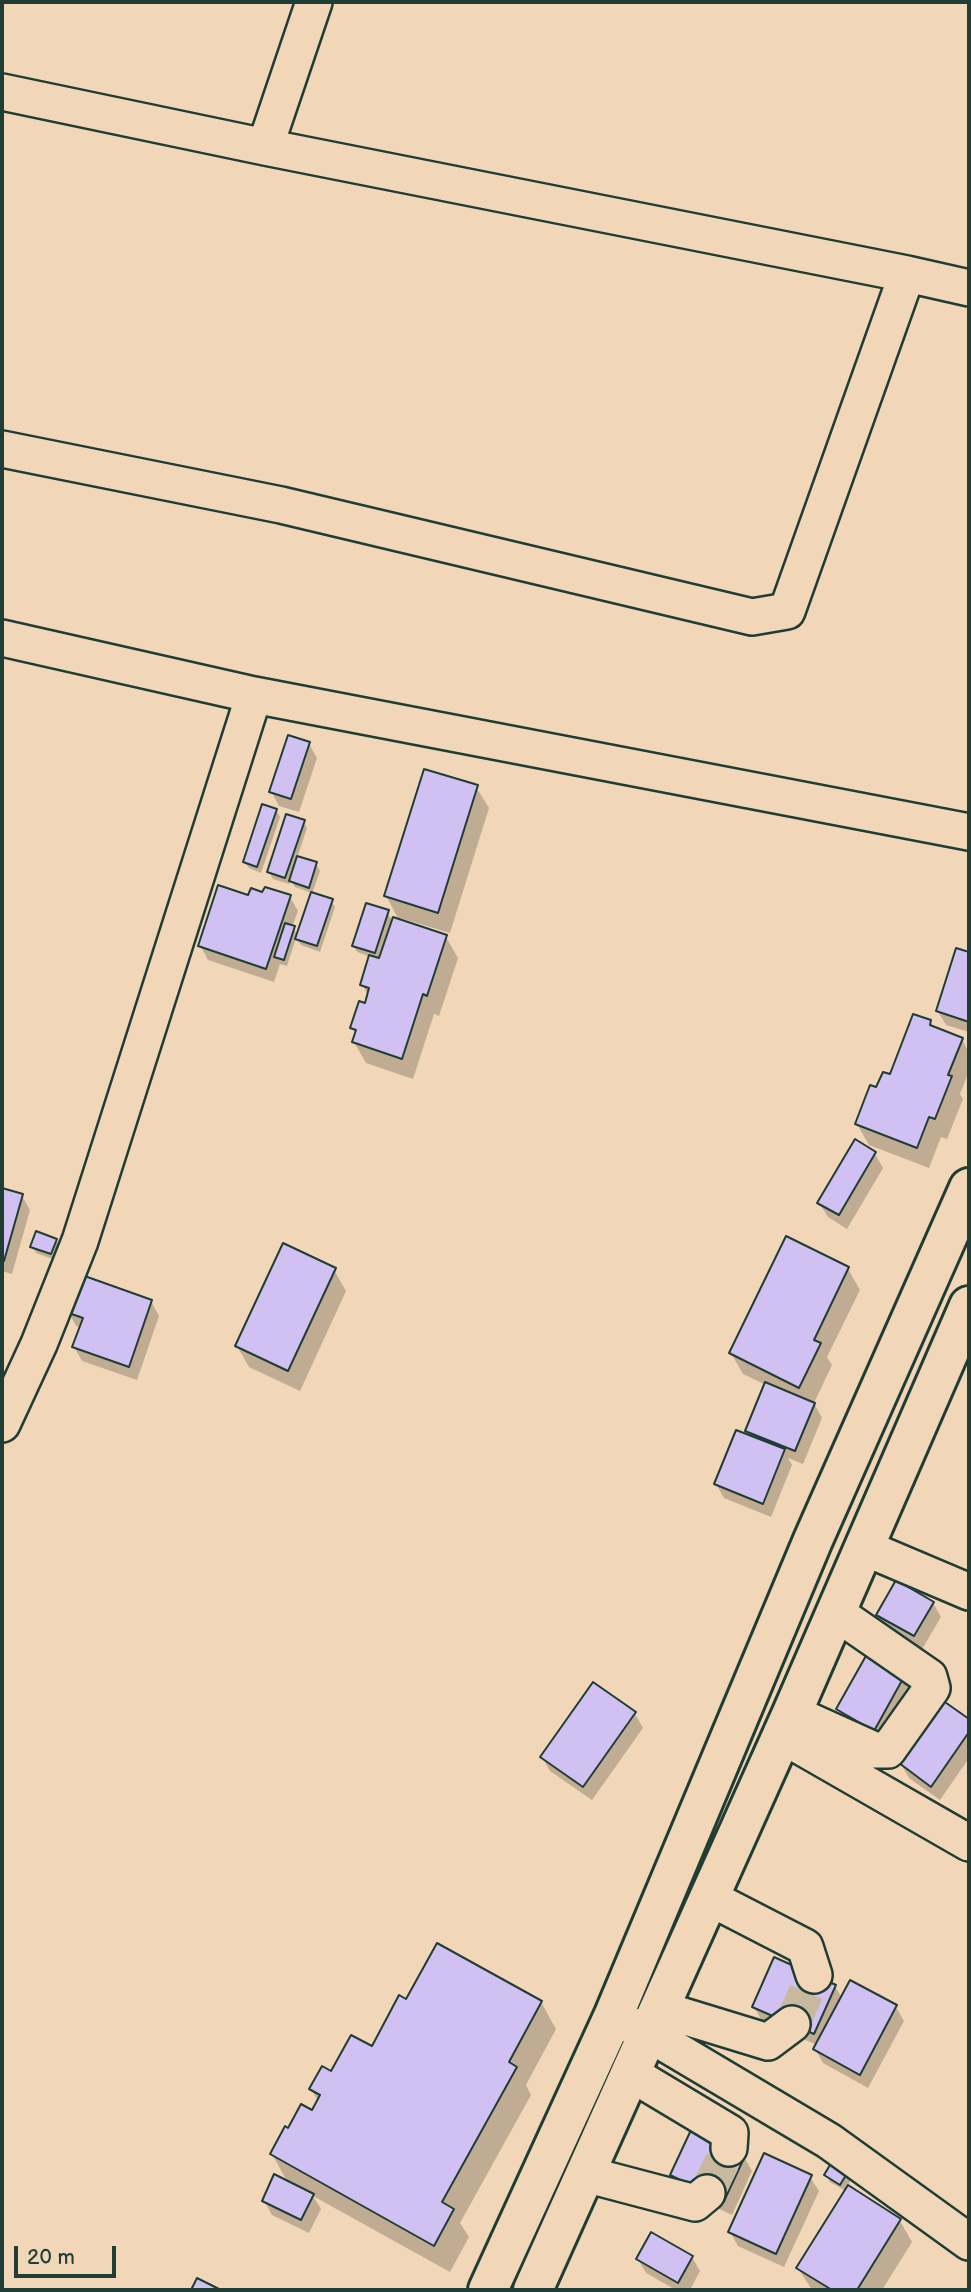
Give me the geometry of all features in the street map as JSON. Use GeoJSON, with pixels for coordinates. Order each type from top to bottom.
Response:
{"type":"FeatureCollection","features":[{"type":"Feature","properties":{"kind":"main road"},"geometry":{"type":"LineString","coordinates":[[488,2290],[613,2017],[813,1540],[969,1188]]}},
{"type":"Feature","properties":{"kind":"main road"},"geometry":{"type":"LineString","coordinates":[[533,2290],[787,1724],[969,1306]]}},
{"type":"Feature","properties":{"kind":"street"},"geometry":{"type":"LineString","coordinates":[[265,147],[314,2]]}},
{"type":"Feature","properties":{"kind":"street"},"geometry":{"type":"LineString","coordinates":[[2,92],[969,288]]}},
{"type":"Feature","properties":{"kind":"street"},"geometry":{"type":"LineString","coordinates":[[2,449],[281,505],[752,617],[787,611],[907,274]]}},
{"type":"Feature","properties":{"kind":"street"},"geometry":{"type":"LineString","coordinates":[[2,638],[254,695],[969,832]]}},
{"type":"Feature","properties":{"kind":"street"},"geometry":{"type":"LineString","coordinates":[[2,1424],[39,1344],[80,1241],[254,695]]}},
{"type":"Feature","properties":{"kind":"street"},"geometry":{"type":"LineString","coordinates":[[863,1547],[969,1592]]}},
{"type":"Feature","properties":{"kind":"street"},"geometry":{"type":"LineString","coordinates":[[787,1724],[874,1750],[888,1750],[932,1688],[929,1677],[835,1612]]}},
{"type":"Feature","properties":{"kind":"street"},"geometry":{"type":"LineString","coordinates":[[787,1724],[969,1843]]}},
{"type":"Feature","properties":{"kind":"street"},"geometry":{"type":"LineString","coordinates":[[708,1897],[806,1947],[814,1975]]}},
{"type":"Feature","properties":{"kind":"street"},"geometry":{"type":"LineString","coordinates":[[613,2017],[654,2021],[768,2042],[792,2024]]}},
{"type":"Feature","properties":{"kind":"street"},"geometry":{"type":"LineString","coordinates":[[654,2021],[829,2141],[969,2242]]}},
{"type":"Feature","properties":{"kind":"street"},"geometry":{"type":"LineString","coordinates":[[630,2073],[730,2133],[729,2148]]}},
{"type":"Feature","properties":{"kind":"street"},"geometry":{"type":"LineString","coordinates":[[585,2174],[695,2203],[707,2193]]}},
{"type":"Feature","properties":{"kind":"building"},"geometry":{"type":"Polygon","coordinates":[[[288,735],[310,742],[291,799],[269,792],[288,735]]]}},
{"type":"Feature","properties":{"kind":"building"},"geometry":{"type":"Polygon","coordinates":[[[424,769],[478,785],[438,913],[384,896],[424,769]]]}},
{"type":"Feature","properties":{"kind":"building"},"geometry":{"type":"Polygon","coordinates":[[[262,804],[277,809],[257,867],[243,862],[262,804]]]}},
{"type":"Feature","properties":{"kind":"building"},"geometry":{"type":"Polygon","coordinates":[[[286,814],[305,820],[285,878],[267,872],[286,814]]]}},
{"type":"Feature","properties":{"kind":"building"},"geometry":{"type":"Polygon","coordinates":[[[297,856],[317,862],[309,888],[289,881],[297,856]]]}},
{"type":"Feature","properties":{"kind":"building"},"geometry":{"type":"Polygon","coordinates":[[[218,885],[248,895],[251,888],[262,892],[265,887],[291,895],[266,969],[198,946],[218,885]]]}},
{"type":"Feature","properties":{"kind":"building"},"geometry":{"type":"Polygon","coordinates":[[[311,892],[333,899],[317,946],[295,939],[311,892]]]}},
{"type":"Feature","properties":{"kind":"building"},"geometry":{"type":"Polygon","coordinates":[[[366,903],[389,910],[375,953],[352,946],[366,903]]]}},
{"type":"Feature","properties":{"kind":"building"},"geometry":{"type":"Polygon","coordinates":[[[393,917],[447,935],[427,996],[423,994],[402,1059],[352,1042],[356,1030],[350,1028],[359,1001],[365,1003],[369,988],[360,985],[369,955],[379,958],[393,917]]]}},
{"type":"Feature","properties":{"kind":"building"},"geometry":{"type":"Polygon","coordinates":[[[285,923],[295,926],[284,960],[274,957],[285,923]]]}},
{"type":"Feature","properties":{"kind":"building"},"geometry":{"type":"Polygon","coordinates":[[[956,948],[969,952],[969,1022],[936,1011],[956,948]]]}},
{"type":"Feature","properties":{"kind":"building"},"geometry":{"type":"Polygon","coordinates":[[[913,1014],[931,1020],[930,1025],[963,1038],[935,1119],[929,1117],[917,1148],[855,1124],[870,1085],[876,1087],[883,1072],[890,1074],[913,1014]]]}},
{"type":"Feature","properties":{"kind":"building"},"geometry":{"type":"Polygon","coordinates":[[[855,1139],[876,1152],[839,1215],[817,1203],[855,1139]]]}},
{"type":"Feature","properties":{"kind":"building"},"geometry":{"type":"Polygon","coordinates":[[[2,1188],[23,1194],[4,1261],[2,1260],[2,1188]]]}},
{"type":"Feature","properties":{"kind":"building"},"geometry":{"type":"Polygon","coordinates":[[[36,1231],[57,1239],[51,1254],[30,1247],[36,1231]]]}},
{"type":"Feature","properties":{"kind":"building"},"geometry":{"type":"Polygon","coordinates":[[[786,1236],[849,1267],[814,1340],[821,1343],[799,1388],[729,1353],[786,1236]]]}},
{"type":"Feature","properties":{"kind":"building"},"geometry":{"type":"Polygon","coordinates":[[[283,1243],[336,1268],[288,1371],[235,1346],[283,1243]]]}},
{"type":"Feature","properties":{"kind":"building"},"geometry":{"type":"Polygon","coordinates":[[[79,1274],[152,1300],[129,1367],[72,1347],[83,1318],[66,1312],[79,1274]]]}},
{"type":"Feature","properties":{"kind":"building"},"geometry":{"type":"Polygon","coordinates":[[[765,1382],[815,1403],[795,1451],[745,1431],[765,1382]]]}},
{"type":"Feature","properties":{"kind":"building"},"geometry":{"type":"Polygon","coordinates":[[[736,1430],[785,1449],[763,1504],[714,1484],[736,1430]]]}},
{"type":"Feature","properties":{"kind":"building"},"geometry":{"type":"Polygon","coordinates":[[[896,1580],[934,1602],[914,1636],[876,1615],[896,1580]]]}},
{"type":"Feature","properties":{"kind":"building"},"geometry":{"type":"Polygon","coordinates":[[[867,1654],[905,1675],[874,1731],[836,1709],[867,1654]]]}},
{"type":"Feature","properties":{"kind":"building"},"geometry":{"type":"Polygon","coordinates":[[[593,1682],[636,1712],[583,1787],[540,1757],[593,1682]]]}},
{"type":"Feature","properties":{"kind":"building"},"geometry":{"type":"Polygon","coordinates":[[[942,1700],[969,1719],[969,1732],[931,1787],[899,1763],[942,1700]]]}},
{"type":"Feature","properties":{"kind":"building"},"geometry":{"type":"Polygon","coordinates":[[[437,1943],[542,2001],[509,2062],[517,2067],[442,2202],[454,2209],[434,2246],[270,2154],[301,2104],[312,2110],[320,2095],[309,2089],[322,2066],[331,2071],[351,2035],[372,2046],[399,1995],[406,1999],[437,1943]]]}},
{"type":"Feature","properties":{"kind":"building"},"geometry":{"type":"Polygon","coordinates":[[[774,1957],[836,1985],[814,2034],[752,2007],[774,1957]]]}},
{"type":"Feature","properties":{"kind":"building"},"geometry":{"type":"Polygon","coordinates":[[[850,1980],[897,2005],[860,2075],[813,2049],[850,1980]]]}},
{"type":"Feature","properties":{"kind":"building"},"geometry":{"type":"Polygon","coordinates":[[[691,2130],[745,2156],[724,2201],[670,2175],[691,2130]]]}},
{"type":"Feature","properties":{"kind":"building"},"geometry":{"type":"Polygon","coordinates":[[[764,2153],[812,2175],[776,2254],[728,2232],[764,2153]]]}},
{"type":"Feature","properties":{"kind":"building"},"geometry":{"type":"Polygon","coordinates":[[[836,2155],[852,2165],[840,2185],[824,2175],[836,2155]]]}},
{"type":"Feature","properties":{"kind":"building"},"geometry":{"type":"Polygon","coordinates":[[[274,2174],[314,2194],[301,2220],[262,2201],[274,2174]]]}},
{"type":"Feature","properties":{"kind":"building"},"geometry":{"type":"Polygon","coordinates":[[[848,2185],[901,2219],[857,2290],[832,2290],[796,2268],[848,2185]]]}},
{"type":"Feature","properties":{"kind":"building"},"geometry":{"type":"Polygon","coordinates":[[[651,2232],[693,2256],[678,2283],[636,2259],[651,2232]]]}},
{"type":"Feature","properties":{"kind":"building"},"geometry":{"type":"Polygon","coordinates":[[[197,2278],[221,2290],[191,2290],[197,2278]]]}},
{"type":"Feature","properties":{"kind":"tunnel"},"geometry":{"type":"LineString","coordinates":[[792,2024],[814,1975]]}},
{"type":"Feature","properties":{"kind":"tunnel"},"geometry":{"type":"LineString","coordinates":[[707,2193],[729,2148]]}}]}
